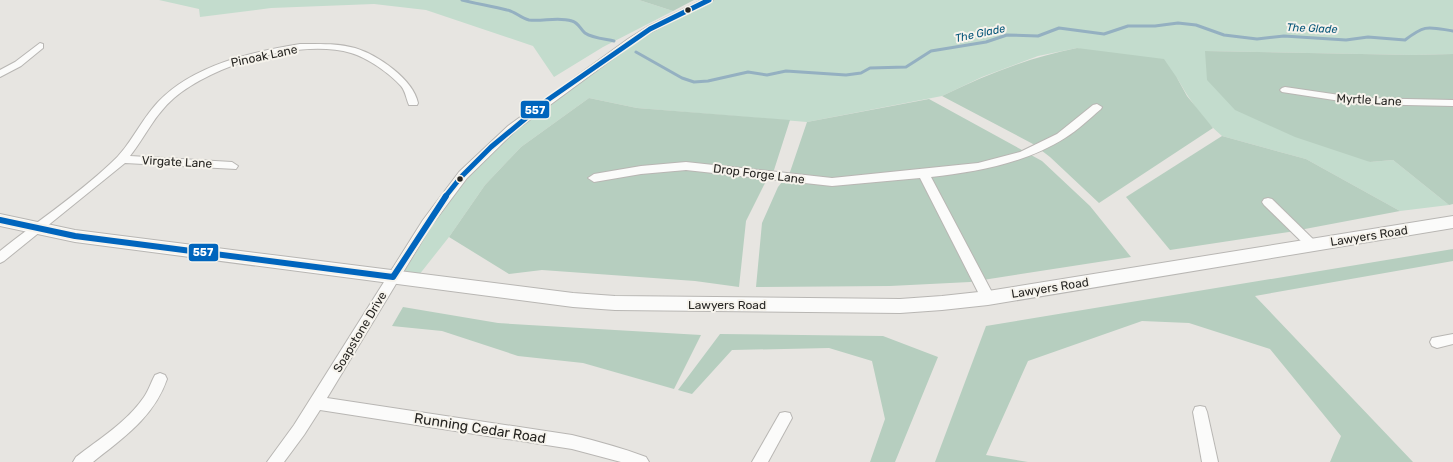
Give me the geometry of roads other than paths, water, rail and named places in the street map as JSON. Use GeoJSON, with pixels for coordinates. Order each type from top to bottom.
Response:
{"type":"FeatureCollection","features":[{"type":"Feature","properties":{"kind":"main road","name":"Lawyers Road"},"geometry":{"type":"LineString","coordinates":[[0,220],[36,229],[75,236],[573,300],[615,303],[900,306],[942,304],[988,298],[1453,222]]}},
{"type":"Feature","properties":{"kind":"street","name":"Soapstone Drive"},"geometry":{"type":"LineString","coordinates":[[275,462],[299,430],[394,277],[451,190],[473,164],[500,138],[631,41],[650,29],[709,0]]}},
{"type":"Feature","properties":{"kind":"street"},"geometry":{"type":"LineString","coordinates":[[0,74],[18,64],[40,46]]}},
{"type":"Feature","properties":{"kind":"street","name":"Pinoak Lane"},"geometry":{"type":"LineString","coordinates":[[0,258],[122,159],[160,106],[181,87],[208,72],[258,55],[314,47],[331,46],[353,49],[367,56],[406,85],[411,93],[413,103]]}},
{"type":"Feature","properties":{"kind":"street","name":"Myrtle Lane"},"geometry":{"type":"LineString","coordinates":[[1285,90],[1360,101],[1453,103]]}},
{"type":"Feature","properties":{"kind":"street","name":"Drop Forge Lane"},"geometry":{"type":"LineString","coordinates":[[594,178],[641,170],[686,166],[832,182],[924,174],[978,167],[1024,154],[1062,136],[1097,107]]}},
{"type":"Feature","properties":{"kind":"street","name":"Virgate Lane"},"geometry":{"type":"LineString","coordinates":[[122,159],[232,166]]}},
{"type":"Feature","properties":{"kind":"street"},"geometry":{"type":"LineString","coordinates":[[924,174],[988,298]]}},
{"type":"Feature","properties":{"kind":"street"},"geometry":{"type":"LineString","coordinates":[[1268,202],[1312,245]]}},
{"type":"Feature","properties":{"kind":"street"},"geometry":{"type":"LineString","coordinates":[[1437,342],[1453,339]]}},
{"type":"Feature","properties":{"kind":"street"},"geometry":{"type":"LineString","coordinates":[[81,462],[138,415],[149,402],[158,387],[160,379]]}},
{"type":"Feature","properties":{"kind":"street","name":"Running Cedar Road"},"geometry":{"type":"LineString","coordinates":[[316,403],[572,442],[612,452],[641,462]]}},
{"type":"Feature","properties":{"kind":"street"},"geometry":{"type":"LineString","coordinates":[[1200,412],[1210,462]]}},
{"type":"Feature","properties":{"kind":"street"},"geometry":{"type":"LineString","coordinates":[[760,462],[785,418]]}},
{"type":"Feature","properties":{"kind":"waterway","name":"The Glade"},"geometry":{"type":"LineString","coordinates":[[462,0],[510,11],[529,20],[561,19],[572,21],[588,35],[614,41]]}},
{"type":"Feature","properties":{"kind":"waterway","name":"The Glade"},"geometry":{"type":"LineString","coordinates":[[636,52],[682,78],[694,82],[708,81],[748,72],[767,75],[786,71],[846,75],[861,73],[870,68],[906,67],[931,51],[986,42],[1007,35],[1038,36],[1059,28],[1104,34],[1128,26],[1155,26],[1178,23],[1196,25],[1224,35],[1257,39],[1284,36],[1346,40],[1368,37],[1405,40],[1418,31],[1428,28],[1453,31]]}}]}
